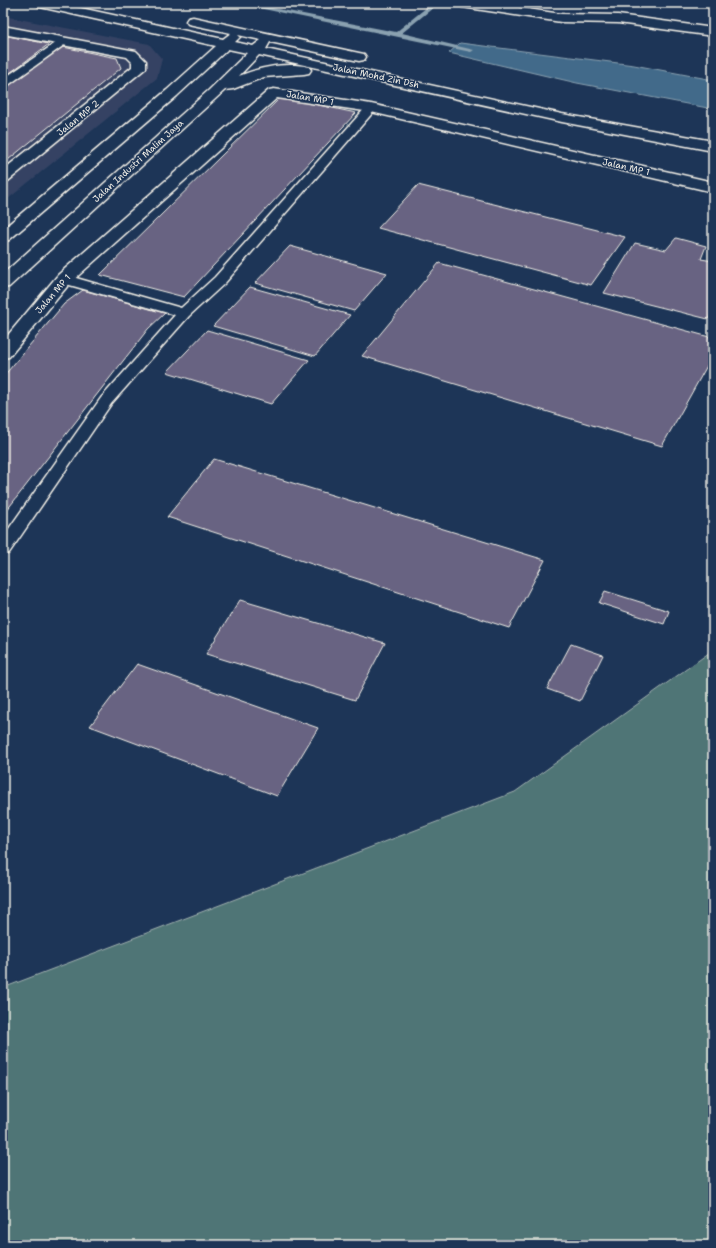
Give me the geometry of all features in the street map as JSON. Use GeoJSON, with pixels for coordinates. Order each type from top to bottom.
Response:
{"type":"FeatureCollection","features":[{"type":"Feature","properties":{"kind":"main road","name":"Jalan Mohd Zin Dsh"},"geometry":{"type":"LineString","coordinates":[[40,3],[256,51],[359,72],[562,118],[713,146]]}},
{"type":"Feature","properties":{"kind":"main road"},"geometry":{"type":"LineString","coordinates":[[462,3],[514,7],[561,18],[618,19],[713,32]]}},
{"type":"Feature","properties":{"kind":"main road","name":"Jalan Mohd Zin Dsh"},"geometry":{"type":"LineString","coordinates":[[179,19],[271,37],[371,60]]}},
{"type":"Feature","properties":{"kind":"main road"},"geometry":{"type":"LineString","coordinates":[[155,28],[176,38],[192,54],[192,64],[172,93]]}},
{"type":"Feature","properties":{"kind":"main road"},"geometry":{"type":"LineString","coordinates":[[3,30],[63,41]]}},
{"type":"Feature","properties":{"kind":"main road"},"geometry":{"type":"LineString","coordinates":[[3,237],[172,93],[240,31]]}},
{"type":"Feature","properties":{"kind":"main road","name":"Jalan Industri Malim Jaya"},"geometry":{"type":"LineString","coordinates":[[3,283],[214,93],[271,37]]}},
{"type":"Feature","properties":{"kind":"main road","name":"Jalan MP 2"},"geometry":{"type":"LineString","coordinates":[[3,178],[139,68],[139,61],[131,54],[63,41]]}},
{"type":"Feature","properties":{"kind":"main road"},"geometry":{"type":"LineString","coordinates":[[214,93],[249,75],[267,71],[282,69],[359,72]]}},
{"type":"Feature","properties":{"kind":"main road","name":"Jalan MP 1"},"geometry":{"type":"LineString","coordinates":[[3,353],[64,279],[274,93],[371,108],[713,187]]}},
{"type":"Feature","properties":{"kind":"main road"},"geometry":{"type":"LineString","coordinates":[[584,108],[713,143]]}},
{"type":"Feature","properties":{"kind":"lane"},"geometry":{"type":"LineString","coordinates":[[3,84],[63,41]]}},
{"type":"Feature","properties":{"kind":"lane"},"geometry":{"type":"LineString","coordinates":[[3,549],[106,401],[184,313],[220,280],[371,108]]}},
{"type":"Feature","properties":{"kind":"lane"},"geometry":{"type":"LineString","coordinates":[[64,279],[184,313]]}},
{"type":"Feature","properties":{"kind":"shaded area"},"geometry":{"type":"Polygon","coordinates":[[[3,16],[149,44],[162,59],[157,78],[3,203],[3,16]]]}},
{"type":"Feature","properties":{"kind":"shaded area"},"geometry":{"type":"Polygon","coordinates":[[[460,43],[634,65],[713,80],[713,109],[577,83],[449,53],[460,43]]]}},
{"type":"Feature","properties":{"kind":"green space"},"geometry":{"type":"Polygon","coordinates":[[[713,650],[713,1245],[3,1245],[3,988],[515,792],[713,650]]]}},
{"type":"Feature","properties":{"kind":"building"},"geometry":{"type":"Polygon","coordinates":[[[3,35],[49,44],[3,78],[3,35]]]}},
{"type":"Feature","properties":{"kind":"building"},"geometry":{"type":"Polygon","coordinates":[[[58,46],[117,58],[121,68],[3,164],[3,87],[58,46]]]}},
{"type":"Feature","properties":{"kind":"building"},"geometry":{"type":"Polygon","coordinates":[[[281,97],[356,113],[184,297],[100,275],[281,97]]]}},
{"type":"Feature","properties":{"kind":"building"},"geometry":{"type":"Polygon","coordinates":[[[418,185],[625,237],[591,285],[378,228],[418,185]]]}},
{"type":"Feature","properties":{"kind":"building"},"geometry":{"type":"Polygon","coordinates":[[[676,238],[706,246],[701,259],[713,261],[713,310],[708,319],[604,293],[635,243],[666,250],[676,238]]]}},
{"type":"Feature","properties":{"kind":"building"},"geometry":{"type":"Polygon","coordinates":[[[290,246],[387,273],[354,311],[255,283],[290,246]]]}},
{"type":"Feature","properties":{"kind":"building"},"geometry":{"type":"Polygon","coordinates":[[[439,263],[713,338],[713,355],[662,446],[362,356],[439,263]]]}},
{"type":"Feature","properties":{"kind":"building"},"geometry":{"type":"Polygon","coordinates":[[[250,287],[350,315],[315,356],[213,326],[250,287]]]}},
{"type":"Feature","properties":{"kind":"building"},"geometry":{"type":"Polygon","coordinates":[[[83,290],[165,313],[148,329],[3,515],[3,377],[64,304],[83,290]]]}},
{"type":"Feature","properties":{"kind":"building"},"geometry":{"type":"Polygon","coordinates":[[[207,330],[309,360],[271,404],[167,372],[207,330]]]}},
{"type":"Feature","properties":{"kind":"building"},"geometry":{"type":"Polygon","coordinates":[[[214,459],[545,560],[509,628],[167,517],[214,459]]]}},
{"type":"Feature","properties":{"kind":"building"},"geometry":{"type":"Polygon","coordinates":[[[605,591],[669,611],[664,624],[599,603],[605,591]]]}},
{"type":"Feature","properties":{"kind":"building"},"geometry":{"type":"Polygon","coordinates":[[[240,600],[385,643],[355,700],[206,654],[240,600]]]}},
{"type":"Feature","properties":{"kind":"building"},"geometry":{"type":"Polygon","coordinates":[[[571,644],[603,655],[580,701],[547,689],[571,644]]]}},
{"type":"Feature","properties":{"kind":"building"},"geometry":{"type":"Polygon","coordinates":[[[137,664],[318,728],[277,796],[90,726],[137,664]]]}},
{"type":"Feature","properties":{"kind":"waterway"},"geometry":{"type":"LineString","coordinates":[[237,3],[397,34]]}},
{"type":"Feature","properties":{"kind":"waterway"},"geometry":{"type":"LineString","coordinates":[[397,34],[436,3]]}},
{"type":"Feature","properties":{"kind":"waterway"},"geometry":{"type":"LineString","coordinates":[[397,34],[471,50]]}}]}
